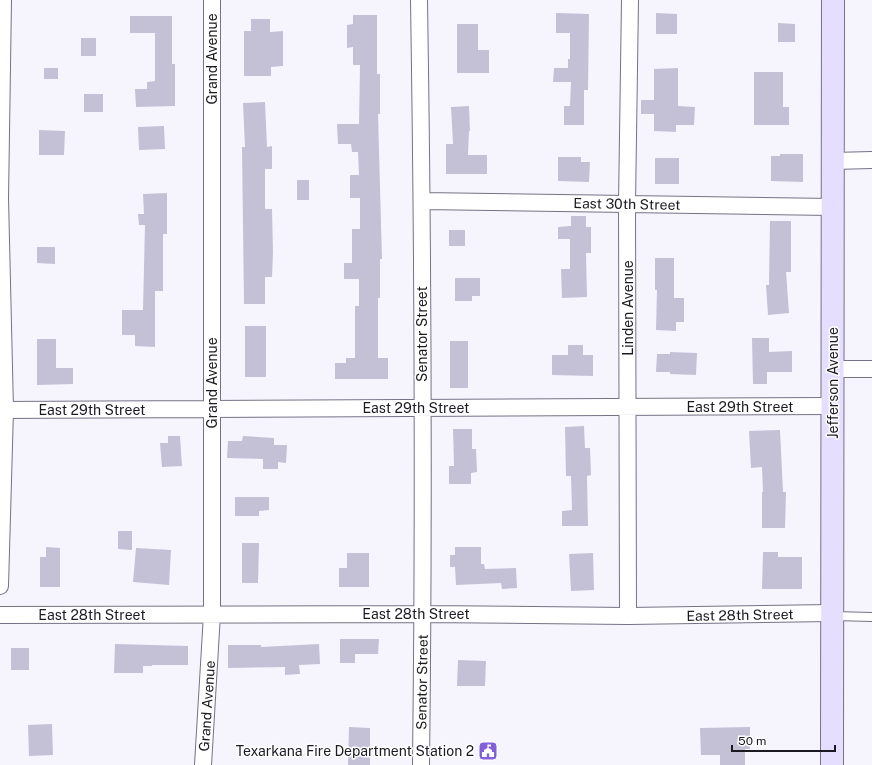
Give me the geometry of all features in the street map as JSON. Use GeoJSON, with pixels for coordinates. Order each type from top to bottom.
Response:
{"type":"FeatureCollection","features":[{"type":"Feature","properties":{"kind":"main road","name":"Jefferson Avenue"},"geometry":{"type":"LineString","coordinates":[[832,765],[833,0]]}},
{"type":"Feature","properties":{"kind":"street"},"geometry":{"type":"LineString","coordinates":[[0,586],[2,410],[0,198],[3,0]]}},
{"type":"Feature","properties":{"kind":"street","name":"Grand Avenue"},"geometry":{"type":"LineString","coordinates":[[203,765],[212,614],[212,0]]}},
{"type":"Feature","properties":{"kind":"street","name":"Senator Street"},"geometry":{"type":"LineString","coordinates":[[419,0],[422,200],[423,614],[421,765]]}},
{"type":"Feature","properties":{"kind":"street","name":"Linden Avenue"},"geometry":{"type":"LineString","coordinates":[[628,616],[627,204],[630,0]]}},
{"type":"Feature","properties":{"kind":"street"},"geometry":{"type":"LineString","coordinates":[[833,161],[872,160]]}},
{"type":"Feature","properties":{"kind":"street","name":"East 30th Street"},"geometry":{"type":"LineString","coordinates":[[422,200],[833,208]]}},
{"type":"Feature","properties":{"kind":"street"},"geometry":{"type":"LineString","coordinates":[[832,369],[872,369]]}},
{"type":"Feature","properties":{"kind":"street","name":"East 29th Street"},"geometry":{"type":"LineString","coordinates":[[2,410],[833,406]]}},
{"type":"Feature","properties":{"kind":"street","name":"East 28th Street"},"geometry":{"type":"LineString","coordinates":[[0,616],[212,614],[628,616],[832,615]]}},
{"type":"Feature","properties":{"kind":"lane"},"geometry":{"type":"LineString","coordinates":[[832,615],[872,617]]}},
{"type":"Feature","properties":{"kind":"building"},"geometry":{"type":"Polygon","coordinates":[[[556,13],[589,14],[588,90],[584,90],[584,125],[564,125],[564,106],[570,106],[571,82],[553,82],[554,68],[568,68],[568,59],[570,59],[570,33],[556,33],[556,13]]]}},
{"type":"Feature","properties":{"kind":"building"},"geometry":{"type":"Polygon","coordinates":[[[656,13],[677,14],[677,34],[656,34],[656,13]]]}},
{"type":"Feature","properties":{"kind":"building"},"geometry":{"type":"Polygon","coordinates":[[[353,15],[377,15],[377,74],[380,74],[380,114],[378,114],[382,259],[380,259],[380,298],[378,298],[378,358],[388,358],[388,379],[335,379],[335,363],[346,363],[346,358],[355,358],[355,306],[359,306],[359,279],[344,279],[344,263],[352,263],[352,229],[360,229],[360,198],[350,198],[350,175],[359,175],[358,152],[352,152],[351,144],[338,144],[337,124],[359,124],[360,65],[353,65],[353,47],[347,48],[347,25],[353,24],[353,15]]]}},
{"type":"Feature","properties":{"kind":"building"},"geometry":{"type":"Polygon","coordinates":[[[130,16],[172,16],[172,64],[175,64],[175,106],[136,107],[135,89],[147,89],[147,82],[155,81],[155,33],[130,33],[130,16]]]}},
{"type":"Feature","properties":{"kind":"building"},"geometry":{"type":"Polygon","coordinates":[[[251,19],[270,19],[270,32],[283,31],[283,66],[271,67],[271,76],[244,76],[244,31],[251,31],[251,19]]]}},
{"type":"Feature","properties":{"kind":"building"},"geometry":{"type":"Polygon","coordinates":[[[778,23],[795,24],[795,42],[778,42],[778,23]]]}},
{"type":"Feature","properties":{"kind":"building"},"geometry":{"type":"Polygon","coordinates":[[[457,24],[478,24],[478,50],[489,50],[489,73],[457,73],[457,24]]]}},
{"type":"Feature","properties":{"kind":"building"},"geometry":{"type":"Polygon","coordinates":[[[81,38],[96,38],[96,56],[81,56],[81,38]]]}},
{"type":"Feature","properties":{"kind":"building"},"geometry":{"type":"Polygon","coordinates":[[[44,68],[58,68],[58,79],[44,79],[44,68]]]}},
{"type":"Feature","properties":{"kind":"building"},"geometry":{"type":"Polygon","coordinates":[[[678,68],[678,106],[695,107],[694,125],[676,125],[676,132],[654,131],[654,114],[641,114],[641,100],[654,100],[654,69],[678,68]]]}},
{"type":"Feature","properties":{"kind":"building"},"geometry":{"type":"Polygon","coordinates":[[[754,72],[783,72],[783,107],[789,107],[789,125],[754,125],[754,72]]]}},
{"type":"Feature","properties":{"kind":"building"},"geometry":{"type":"Polygon","coordinates":[[[84,94],[103,94],[103,112],[84,112],[84,94]]]}},
{"type":"Feature","properties":{"kind":"building"},"geometry":{"type":"Polygon","coordinates":[[[265,102],[267,147],[272,146],[272,169],[265,169],[265,209],[272,209],[272,277],[265,277],[265,304],[244,304],[242,147],[245,147],[243,103],[265,102]]]}},
{"type":"Feature","properties":{"kind":"building"},"geometry":{"type":"Polygon","coordinates":[[[469,106],[470,131],[468,155],[487,155],[487,174],[446,174],[446,144],[453,144],[451,107],[469,106]]]}},
{"type":"Feature","properties":{"kind":"building"},"geometry":{"type":"Polygon","coordinates":[[[164,126],[165,149],[139,150],[138,127],[164,126]]]}},
{"type":"Feature","properties":{"kind":"building"},"geometry":{"type":"Polygon","coordinates":[[[39,130],[65,131],[64,155],[39,155],[39,130]]]}},
{"type":"Feature","properties":{"kind":"building"},"geometry":{"type":"Polygon","coordinates":[[[780,154],[803,154],[803,182],[771,181],[771,156],[780,156],[780,154]]]}},
{"type":"Feature","properties":{"kind":"building"},"geometry":{"type":"Polygon","coordinates":[[[558,157],[581,157],[581,162],[590,162],[589,182],[558,181],[558,157]]]}},
{"type":"Feature","properties":{"kind":"building"},"geometry":{"type":"Polygon","coordinates":[[[655,158],[679,158],[679,184],[655,184],[655,158]]]}},
{"type":"Feature","properties":{"kind":"building"},"geometry":{"type":"Polygon","coordinates":[[[297,180],[309,180],[309,200],[297,200],[297,180]]]}},
{"type":"Feature","properties":{"kind":"building"},"geometry":{"type":"Polygon","coordinates":[[[167,193],[167,234],[163,234],[163,291],[155,291],[155,347],[135,346],[135,335],[122,335],[122,310],[143,310],[145,225],[139,225],[138,214],[144,214],[143,194],[167,193]]]}},
{"type":"Feature","properties":{"kind":"building"},"geometry":{"type":"Polygon","coordinates":[[[571,216],[586,216],[586,227],[591,227],[591,253],[586,253],[587,297],[562,298],[561,269],[570,269],[570,239],[558,239],[558,227],[571,226],[571,216]]]}},
{"type":"Feature","properties":{"kind":"building"},"geometry":{"type":"Polygon","coordinates":[[[770,221],[791,221],[791,272],[786,272],[789,313],[768,315],[766,285],[769,285],[770,221]]]}},
{"type":"Feature","properties":{"kind":"building"},"geometry":{"type":"Polygon","coordinates":[[[449,230],[465,230],[465,246],[449,246],[449,230]]]}},
{"type":"Feature","properties":{"kind":"building"},"geometry":{"type":"Polygon","coordinates":[[[37,247],[55,247],[55,264],[37,263],[37,247]]]}},
{"type":"Feature","properties":{"kind":"building"},"geometry":{"type":"Polygon","coordinates":[[[655,258],[674,258],[674,298],[684,298],[684,322],[676,322],[676,331],[656,330],[657,290],[655,290],[655,258]]]}},
{"type":"Feature","properties":{"kind":"building"},"geometry":{"type":"Polygon","coordinates":[[[455,278],[480,278],[480,296],[472,296],[472,301],[455,301],[455,278]]]}},
{"type":"Feature","properties":{"kind":"building"},"geometry":{"type":"Polygon","coordinates":[[[245,326],[266,326],[266,377],[245,377],[245,326]]]}},
{"type":"Feature","properties":{"kind":"building"},"geometry":{"type":"Polygon","coordinates":[[[752,338],[769,338],[769,352],[792,351],[792,372],[767,372],[767,384],[753,384],[752,338]]]}},
{"type":"Feature","properties":{"kind":"building"},"geometry":{"type":"Polygon","coordinates":[[[37,339],[56,339],[56,368],[73,368],[73,384],[37,385],[37,339]]]}},
{"type":"Feature","properties":{"kind":"building"},"geometry":{"type":"Polygon","coordinates":[[[450,341],[468,341],[468,388],[450,388],[450,341]]]}},
{"type":"Feature","properties":{"kind":"building"},"geometry":{"type":"Polygon","coordinates":[[[568,345],[583,345],[583,355],[593,355],[593,376],[552,375],[552,355],[568,355],[568,345]]]}},
{"type":"Feature","properties":{"kind":"building"},"geometry":{"type":"Polygon","coordinates":[[[670,352],[697,353],[696,375],[656,372],[657,354],[670,354],[670,352]]]}},
{"type":"Feature","properties":{"kind":"building"},"geometry":{"type":"Polygon","coordinates":[[[584,426],[585,448],[590,448],[591,475],[587,476],[588,526],[562,526],[562,511],[572,510],[571,476],[566,476],[565,427],[584,426]]]}},
{"type":"Feature","properties":{"kind":"building"},"geometry":{"type":"Polygon","coordinates":[[[453,429],[472,429],[472,449],[476,449],[477,472],[471,473],[471,484],[449,484],[449,466],[454,466],[453,429]]]}},
{"type":"Feature","properties":{"kind":"building"},"geometry":{"type":"Polygon","coordinates":[[[780,430],[783,492],[786,492],[785,528],[762,528],[762,467],[751,468],[749,431],[780,430]]]}},
{"type":"Feature","properties":{"kind":"building"},"geometry":{"type":"Polygon","coordinates":[[[168,436],[180,436],[182,466],[162,467],[160,443],[168,443],[168,436]]]}},
{"type":"Feature","properties":{"kind":"building"},"geometry":{"type":"Polygon","coordinates":[[[243,436],[274,438],[274,445],[287,445],[286,463],[278,462],[278,469],[263,469],[263,459],[227,458],[228,441],[242,441],[243,436]]]}},
{"type":"Feature","properties":{"kind":"building"},"geometry":{"type":"Polygon","coordinates":[[[235,497],[269,497],[269,510],[259,511],[259,516],[235,516],[235,497]]]}},
{"type":"Feature","properties":{"kind":"building"},"geometry":{"type":"Polygon","coordinates":[[[118,531],[132,531],[132,550],[118,549],[118,531]]]}},
{"type":"Feature","properties":{"kind":"building"},"geometry":{"type":"Polygon","coordinates":[[[242,543],[259,543],[258,583],[242,583],[242,543]]]}},
{"type":"Feature","properties":{"kind":"building"},"geometry":{"type":"Polygon","coordinates":[[[46,547],[60,548],[60,587],[40,587],[40,557],[46,557],[46,547]]]}},
{"type":"Feature","properties":{"kind":"building"},"geometry":{"type":"Polygon","coordinates":[[[455,547],[481,547],[481,564],[484,564],[485,569],[516,568],[517,588],[502,589],[501,583],[456,585],[455,567],[450,567],[450,555],[455,555],[455,547]]]}},
{"type":"Feature","properties":{"kind":"building"},"geometry":{"type":"Polygon","coordinates":[[[136,548],[171,550],[169,585],[133,582],[136,548]]]}},
{"type":"Feature","properties":{"kind":"building"},"geometry":{"type":"Polygon","coordinates":[[[763,552],[778,552],[778,557],[802,557],[802,589],[762,589],[763,552]]]}},
{"type":"Feature","properties":{"kind":"building"},"geometry":{"type":"Polygon","coordinates":[[[347,553],[369,553],[369,587],[339,587],[339,568],[347,568],[347,553]]]}},
{"type":"Feature","properties":{"kind":"building"},"geometry":{"type":"Polygon","coordinates":[[[593,553],[594,590],[571,591],[569,554],[593,553]]]}},
{"type":"Feature","properties":{"kind":"building"},"geometry":{"type":"Polygon","coordinates":[[[340,639],[379,639],[378,654],[355,654],[355,663],[340,663],[340,639]]]}},
{"type":"Feature","properties":{"kind":"building"},"geometry":{"type":"Polygon","coordinates":[[[115,644],[188,646],[188,665],[152,665],[143,666],[143,673],[114,673],[115,644]]]}},
{"type":"Feature","properties":{"kind":"building"},"geometry":{"type":"Polygon","coordinates":[[[319,644],[320,664],[299,665],[300,674],[285,675],[285,667],[228,668],[228,645],[261,645],[261,647],[319,644]]]}},
{"type":"Feature","properties":{"kind":"building"},"geometry":{"type":"Polygon","coordinates":[[[11,648],[29,648],[29,670],[11,670],[11,648]]]}},
{"type":"Feature","properties":{"kind":"building"},"geometry":{"type":"Polygon","coordinates":[[[458,660],[486,661],[485,686],[457,686],[458,660]]]}},
{"type":"Feature","properties":{"kind":"building"},"geometry":{"type":"Polygon","coordinates":[[[52,724],[53,755],[29,756],[28,725],[52,724]]]}},
{"type":"Feature","properties":{"kind":"building"},"geometry":{"type":"Polygon","coordinates":[[[349,727],[370,728],[370,765],[348,765],[349,727]]]}},
{"type":"Feature","properties":{"kind":"building"},"geometry":{"type":"Polygon","coordinates":[[[750,727],[750,749],[745,749],[745,765],[720,765],[720,755],[701,755],[700,728],[750,727]]]}},
{"type":"Feature","properties":{"kind":"place","name":"Texarkana Fire Department Station 2"},"geometry":{"type":"Point","coordinates":[488,751]}}]}
